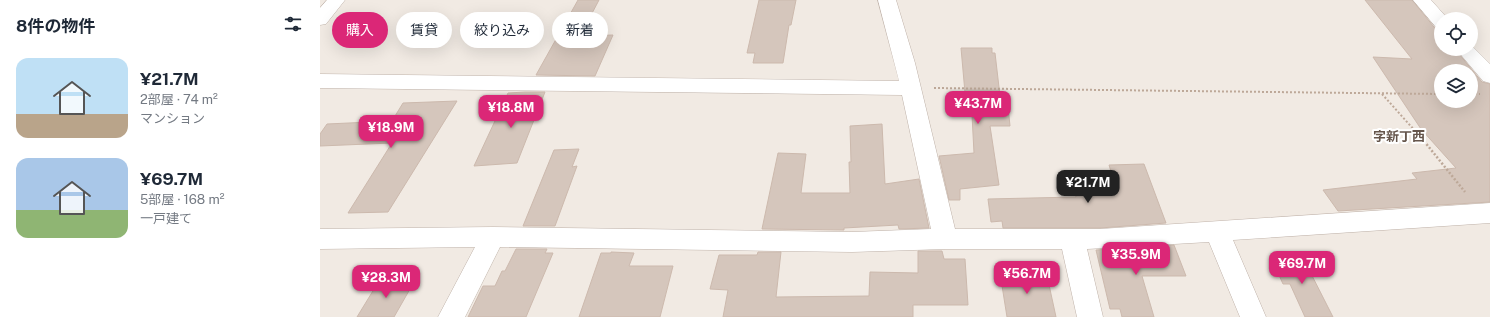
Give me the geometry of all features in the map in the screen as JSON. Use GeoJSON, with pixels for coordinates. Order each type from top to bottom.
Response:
{"type":"FeatureCollection","features":[{"type":"Feature","properties":{"kind":"street"},"geometry":{"type":"LineString","coordinates":[[320,20],[336,0]]}},
{"type":"Feature","properties":{"kind":"street"},"geometry":{"type":"LineString","coordinates":[[887,0],[905,63],[945,239]]}},
{"type":"Feature","properties":{"kind":"street"},"geometry":{"type":"LineString","coordinates":[[1422,0],[1434,14]]}},
{"type":"Feature","properties":{"kind":"street"},"geometry":{"type":"LineString","coordinates":[[1471,56],[1490,76]]}},
{"type":"Feature","properties":{"kind":"street"},"geometry":{"type":"LineString","coordinates":[[320,81],[910,88]]}},
{"type":"Feature","properties":{"kind":"street"},"geometry":{"type":"LineString","coordinates":[[320,239],[493,237],[852,242],[945,239],[1100,239],[1486,214]]}},
{"type":"Feature","properties":{"kind":"street"},"geometry":{"type":"LineString","coordinates":[[1217,231],[1253,317]]}},
{"type":"Feature","properties":{"kind":"street"},"geometry":{"type":"LineString","coordinates":[[451,317],[493,237]]}},
{"type":"Feature","properties":{"kind":"street"},"geometry":{"type":"LineString","coordinates":[[1072,239],[1090,317]]}},
{"type":"Feature","properties":{"kind":"path"},"geometry":{"type":"LineString","coordinates":[[910,88],[1434,94]]}},
{"type":"Feature","properties":{"kind":"path"},"geometry":{"type":"LineString","coordinates":[[1382,93],[1433,150],[1486,214]]}},
{"type":"Feature","properties":{"kind":"building"},"geometry":{"type":"Polygon","coordinates":[[[578,0],[599,0],[593,12],[571,12],[578,0]]]}},
{"type":"Feature","properties":{"kind":"building"},"geometry":{"type":"Polygon","coordinates":[[[759,0],[796,0],[791,25],[789,25],[783,63],[753,63],[755,53],[747,53],[759,0]]]}},
{"type":"Feature","properties":{"kind":"building"},"geometry":{"type":"Polygon","coordinates":[[[1365,0],[1412,0],[1434,27],[1434,56],[1461,56],[1467,64],[1434,64],[1434,108],[1478,108],[1478,77],[1482,82],[1490,84],[1490,202],[1338,211],[1323,190],[1417,179],[1412,173],[1456,168],[1421,129],[1373,57],[1412,59],[1365,0]]]}},
{"type":"Feature","properties":{"kind":"building"},"geometry":{"type":"Polygon","coordinates":[[[608,35],[613,35],[608,46],[608,35]]]}},
{"type":"Feature","properties":{"kind":"building"},"geometry":{"type":"Polygon","coordinates":[[[552,46],[552,48],[607,48],[595,76],[536,75],[552,46]]]}},
{"type":"Feature","properties":{"kind":"building"},"geometry":{"type":"Polygon","coordinates":[[[961,48],[992,48],[992,53],[995,53],[1000,96],[1007,96],[1010,126],[990,126],[999,185],[960,189],[960,200],[949,200],[939,156],[974,153],[972,115],[967,115],[961,48]]]}},
{"type":"Feature","properties":{"kind":"building"},"geometry":{"type":"Polygon","coordinates":[[[545,92],[517,163],[474,166],[508,93],[545,92]]]}},
{"type":"Feature","properties":{"kind":"building"},"geometry":{"type":"Polygon","coordinates":[[[457,101],[388,212],[348,213],[392,143],[320,146],[320,134],[327,124],[392,121],[403,103],[457,101]]]}},
{"type":"Feature","properties":{"kind":"building"},"geometry":{"type":"Polygon","coordinates":[[[882,124],[885,184],[919,179],[929,228],[899,229],[898,225],[844,228],[844,230],[762,229],[778,153],[806,154],[801,193],[850,193],[850,126],[882,124]]]}},
{"type":"Feature","properties":{"kind":"building"},"geometry":{"type":"Polygon","coordinates":[[[579,149],[572,167],[577,166],[555,226],[523,226],[554,150],[579,149]]]}},
{"type":"Feature","properties":{"kind":"building"},"geometry":{"type":"Polygon","coordinates":[[[1144,164],[1166,223],[1100,228],[1003,228],[1002,221],[991,222],[988,199],[1076,197],[1072,176],[1113,178],[1109,165],[1144,164]]]}},
{"type":"Feature","properties":{"kind":"building"},"geometry":{"type":"Polygon","coordinates":[[[1174,245],[1186,276],[1142,276],[1154,317],[1122,317],[1120,309],[1110,309],[1096,250],[1174,245]]]}},
{"type":"Feature","properties":{"kind":"building"},"geometry":{"type":"Polygon","coordinates":[[[516,249],[547,249],[545,253],[553,253],[526,317],[468,317],[483,286],[495,286],[502,271],[505,271],[516,249]]]}},
{"type":"Feature","properties":{"kind":"building"},"geometry":{"type":"Polygon","coordinates":[[[918,251],[942,251],[944,259],[965,259],[968,305],[913,305],[913,317],[723,317],[728,290],[710,289],[719,255],[757,255],[758,252],[781,252],[776,297],[869,296],[870,272],[918,273],[918,251]]]}},
{"type":"Feature","properties":{"kind":"building"},"geometry":{"type":"Polygon","coordinates":[[[601,253],[634,253],[629,266],[673,266],[660,317],[579,317],[601,253]]]}},
{"type":"Feature","properties":{"kind":"building"},"geometry":{"type":"Polygon","coordinates":[[[1301,254],[1333,317],[1305,317],[1290,284],[1283,284],[1270,255],[1301,254]]]}},
{"type":"Feature","properties":{"kind":"building"},"geometry":{"type":"Polygon","coordinates":[[[1046,271],[1056,317],[1007,317],[1000,273],[1046,271]]]}},
{"type":"Feature","properties":{"kind":"building"},"geometry":{"type":"Polygon","coordinates":[[[379,281],[414,282],[394,317],[357,317],[379,281]]]}},
{"type":"Feature","properties":{"kind":"district","name":"字新丁西"},"geometry":{"type":"Point","coordinates":[1399,136]}}]}
